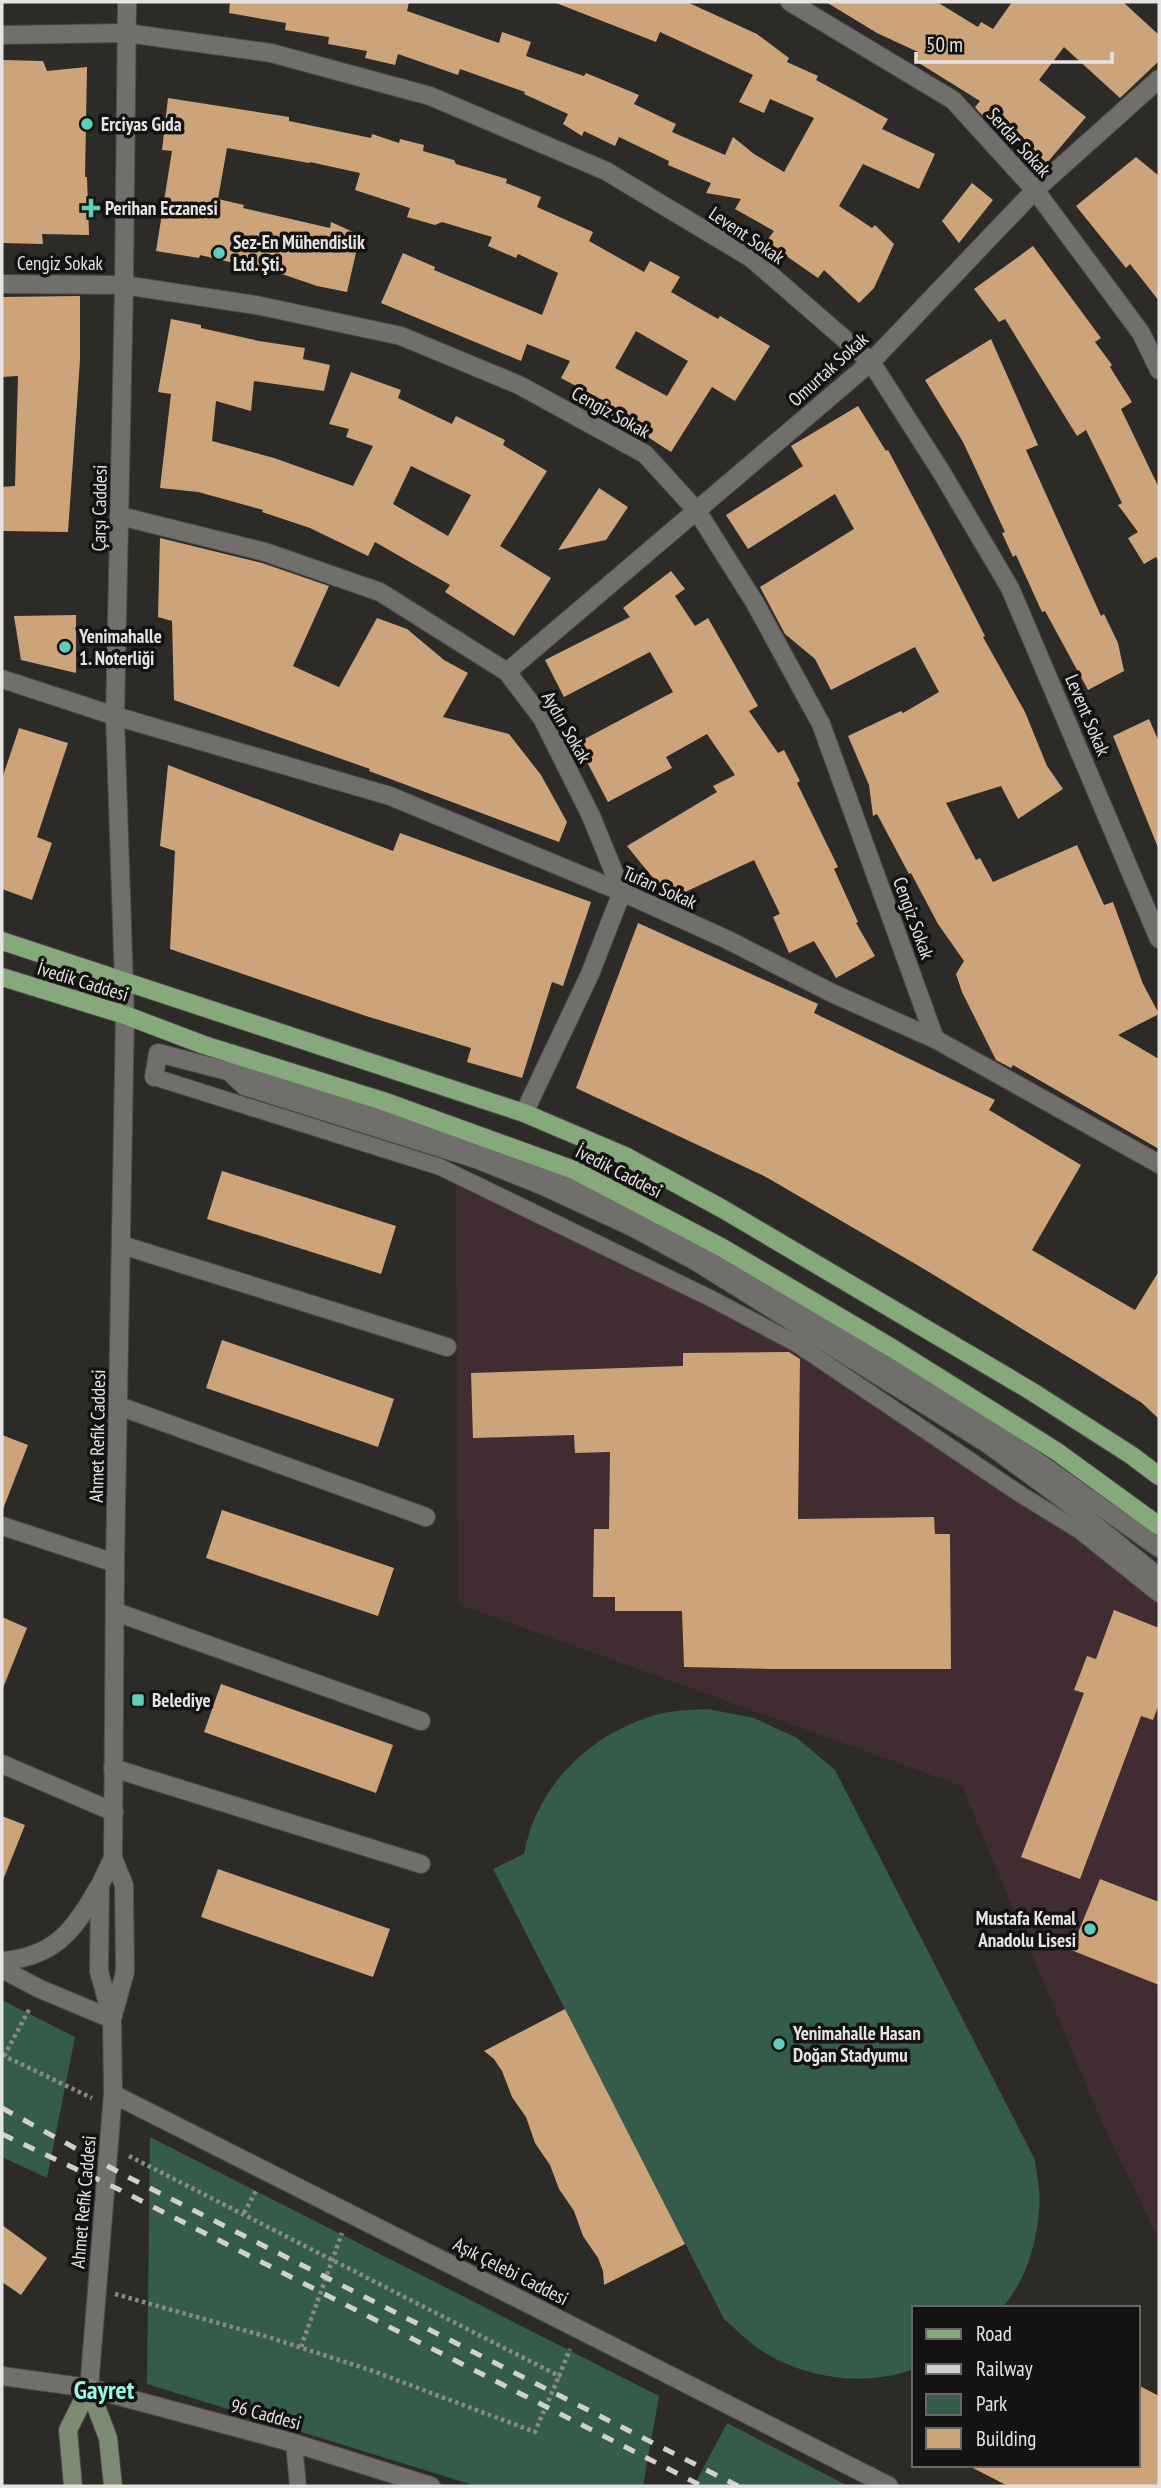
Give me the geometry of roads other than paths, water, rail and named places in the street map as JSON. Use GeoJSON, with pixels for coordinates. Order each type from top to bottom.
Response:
{"type":"FeatureCollection","features":[{"type":"Feature","properties":{"kind":"main road","name":"İvedik Caddesi"},"geometry":{"type":"LineString","coordinates":[[2,941],[524,1113],[625,1156],[721,1208],[1031,1391],[1159,1476]]}},
{"type":"Feature","properties":{"kind":"main road","name":"İvedik Caddesi"},"geometry":{"type":"LineString","coordinates":[[2,977],[125,1015],[204,1045],[383,1101],[574,1170],[721,1247],[892,1348],[1056,1451],[1159,1526]]}},
{"type":"Feature","properties":{"kind":"main road","name":"Ahmet Refik Caddesi"},"geometry":{"type":"LineString","coordinates":[[73,2486],[68,2430],[89,2388]]}},
{"type":"Feature","properties":{"kind":"main road","name":"Ahmet Refik Caddesi"},"geometry":{"type":"LineString","coordinates":[[89,2388],[108,2438],[113,2486]]}},
{"type":"Feature","properties":{"kind":"street","name":"Çarşı Caddesi"},"geometry":{"type":"LineString","coordinates":[[125,1015],[115,716],[127,2]]}},
{"type":"Feature","properties":{"kind":"street","name":"Serdar Sokak"},"geometry":{"type":"LineString","coordinates":[[790,2],[953,100],[1035,190],[1141,334],[1159,370]]}},
{"type":"Feature","properties":{"kind":"street","name":"Levent Sokak"},"geometry":{"type":"LineString","coordinates":[[2,35],[126,33],[271,53],[430,96],[607,172],[751,258],[871,362],[1010,588],[1159,939]]}},
{"type":"Feature","properties":{"kind":"street","name":"Omurtak Sokak"},"geometry":{"type":"LineString","coordinates":[[507,672],[871,362],[1035,190],[1159,79]]}},
{"type":"Feature","properties":{"kind":"street","name":"Cengiz Sokak"},"geometry":{"type":"LineString","coordinates":[[2,284],[124,285],[256,305],[401,336],[519,385],[645,454],[696,511],[755,603],[821,724],[935,1039]]}},
{"type":"Feature","properties":{"kind":"street","name":"Aydın Sokak"},"geometry":{"type":"LineString","coordinates":[[120,516],[265,552],[380,592],[507,672],[542,718],[591,816],[622,892]]}},
{"type":"Feature","properties":{"kind":"street","name":"Tufan Sokak"},"geometry":{"type":"LineString","coordinates":[[2,679],[115,716],[390,796],[622,892],[726,939],[832,993],[935,1039],[1159,1164]]}},
{"type":"Feature","properties":{"kind":"street"},"geometry":{"type":"LineString","coordinates":[[524,1113],[590,974],[622,892]]}},
{"type":"Feature","properties":{"kind":"street","name":"Ahmet Refik Caddesi"},"geometry":{"type":"LineString","coordinates":[[112,2019],[125,1972],[124,1885],[113,1858],[113,1768],[125,1015]]}},
{"type":"Feature","properties":{"kind":"street"},"geometry":{"type":"LineString","coordinates":[[154,1077],[158,1053],[354,1104],[499,1158],[582,1193],[767,1290],[1031,1457],[1159,1548]]}},
{"type":"Feature","properties":{"kind":"street"},"geometry":{"type":"LineString","coordinates":[[122,1245],[447,1347]]}},
{"type":"Feature","properties":{"kind":"street"},"geometry":{"type":"LineString","coordinates":[[119,1406],[426,1517]]}},
{"type":"Feature","properties":{"kind":"street"},"geometry":{"type":"LineString","coordinates":[[2,1525],[115,1563]]}},
{"type":"Feature","properties":{"kind":"street"},"geometry":{"type":"LineString","coordinates":[[116,1612],[421,1720]]}},
{"type":"Feature","properties":{"kind":"street"},"geometry":{"type":"LineString","coordinates":[[2,1763],[114,1812]]}},
{"type":"Feature","properties":{"kind":"street"},"geometry":{"type":"LineString","coordinates":[[113,1768],[421,1864]]}},
{"type":"Feature","properties":{"kind":"street","name":"Ahmet Refik Caddesi"},"geometry":{"type":"LineString","coordinates":[[89,2388],[113,2101],[112,2019],[99,1971],[100,1885],[113,1858]]}},
{"type":"Feature","properties":{"kind":"street"},"geometry":{"type":"LineString","coordinates":[[2,1961],[23,1958],[58,1943],[83,1917],[100,1885]]}},
{"type":"Feature","properties":{"kind":"street"},"geometry":{"type":"LineString","coordinates":[[2,1969],[40,1989],[112,2019]]}},
{"type":"Feature","properties":{"kind":"street","name":"Aşık Çelebi Caddesi"},"geometry":{"type":"LineString","coordinates":[[113,2101],[350,2213],[889,2486]]}},
{"type":"Feature","properties":{"kind":"street","name":"96 Caddesi"},"geometry":{"type":"LineString","coordinates":[[2,2376],[89,2388],[294,2443],[431,2486]]}},
{"type":"Feature","properties":{"kind":"lane"},"geometry":{"type":"LineString","coordinates":[[204,1045],[244,1087],[476,1160],[543,1186],[685,1256],[986,1444],[1094,1523],[1159,1576]]}},
{"type":"Feature","properties":{"kind":"lane"},"geometry":{"type":"LineString","coordinates":[[154,1077],[440,1167],[721,1304],[797,1344],[1020,1494],[1080,1531],[1159,1594]]}},
{"type":"Feature","properties":{"kind":"lane"},"geometry":{"type":"LineString","coordinates":[[294,2443],[298,2486]]}},
{"type":"Feature","properties":{"kind":"railway"},"geometry":{"type":"LineString","coordinates":[[2,2108],[124,2175],[738,2486]]}},
{"type":"Feature","properties":{"kind":"railway"},"geometry":{"type":"LineString","coordinates":[[2,2134],[118,2189],[702,2486]]}},
{"type":"Feature","properties":{"kind":"place","name":"Erciyas Gıda"},"geometry":{"type":"Point","coordinates":[87,124]}},
{"type":"Feature","properties":{"kind":"place","name":"Perihan Eczanesi"},"geometry":{"type":"Point","coordinates":[91,208]}},
{"type":"Feature","properties":{"kind":"place","name":"Sez-En Mühendislik Ltd. Şti."},"geometry":{"type":"Point","coordinates":[219,253]}},
{"type":"Feature","properties":{"kind":"place","name":"Yenimahalle 1. Noterliği"},"geometry":{"type":"Point","coordinates":[65,647]}},
{"type":"Feature","properties":{"kind":"place","name":"Belediye"},"geometry":{"type":"Point","coordinates":[138,1700]}},
{"type":"Feature","properties":{"kind":"place","name":"Mustafa Kemal Anadolu Lisesi"},"geometry":{"type":"Point","coordinates":[1090,1929]}},
{"type":"Feature","properties":{"kind":"place","name":"Yenimahalle Hasan Doğan Stadyumu"},"geometry":{"type":"Point","coordinates":[779,2044]}},
{"type":"Feature","properties":{"kind":"district","name":"Gayret"},"geometry":{"type":"Point","coordinates":[104,2389]}}]}
